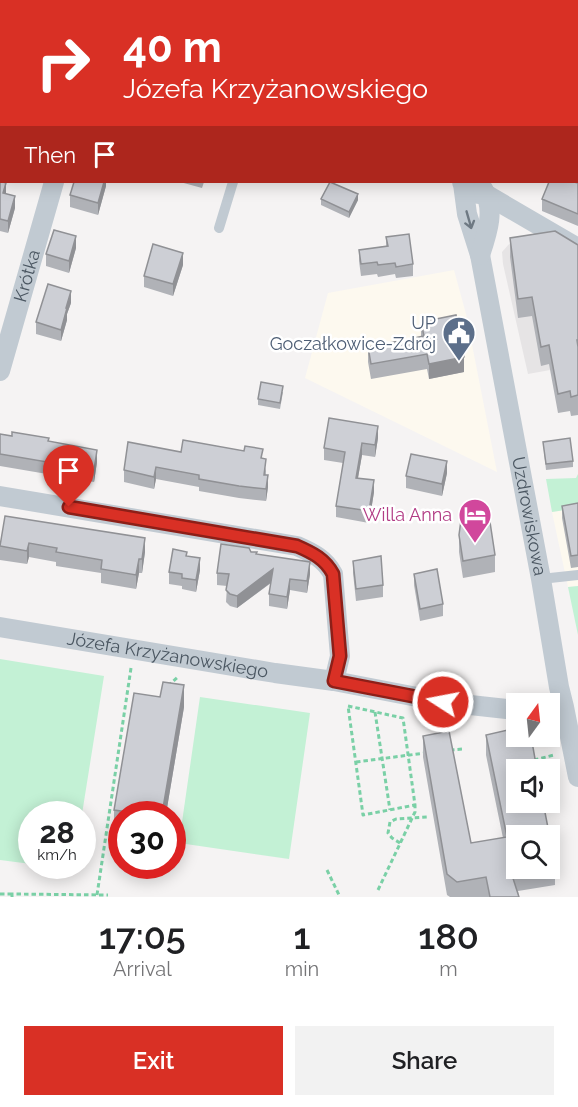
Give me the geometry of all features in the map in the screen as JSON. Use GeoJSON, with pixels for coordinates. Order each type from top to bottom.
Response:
{"type":"FeatureCollection","features":[{"type":"Feature","properties":{"kind":"street","name":"Krótka"},"geometry":{"type":"LineString","coordinates":[[0,371],[54,183]]}},
{"type":"Feature","properties":{"kind":"street"},"geometry":{"type":"LineString","coordinates":[[473,186],[578,248]]}},
{"type":"Feature","properties":{"kind":"street","name":"Uzdrowiskowa"},"geometry":{"type":"LineString","coordinates":[[473,186],[490,210],[488,229],[480,255]]}},
{"type":"Feature","properties":{"kind":"street","name":"Uzdrowiskowa"},"geometry":{"type":"LineString","coordinates":[[473,186],[467,214],[480,255],[541,579],[558,693]]}},
{"type":"Feature","properties":{"kind":"street"},"geometry":{"type":"LineString","coordinates":[[488,229],[519,215]]}},
{"type":"Feature","properties":{"kind":"street"},"geometry":{"type":"LineString","coordinates":[[0,496],[297,546],[317,555],[333,574],[340,656],[334,681]]}},
{"type":"Feature","properties":{"kind":"street","name":"Józefa Krzyżanowskiego"},"geometry":{"type":"LineString","coordinates":[[0,627],[334,681],[443,702],[506,709]]}},
{"type":"Feature","properties":{"kind":"street","name":"Uzdrowiskowa"},"geometry":{"type":"LineString","coordinates":[[560,718],[578,777]]}},
{"type":"Feature","properties":{"kind":"lane"},"geometry":{"type":"LineString","coordinates":[[219,228],[233,183]]}},
{"type":"Feature","properties":{"kind":"lane"},"geometry":{"type":"LineString","coordinates":[[541,579],[578,575]]}},
{"type":"Feature","properties":{"kind":"path"},"geometry":{"type":"LineString","coordinates":[[97,895],[131,667],[141,669]]}},
{"type":"Feature","properties":{"kind":"path"},"geometry":{"type":"LineString","coordinates":[[164,690],[180,675],[170,673]]}},
{"type":"Feature","properties":{"kind":"path"},"geometry":{"type":"LineString","coordinates":[[378,890],[415,812],[415,806],[403,718],[348,706],[363,815],[415,806]]}},
{"type":"Feature","properties":{"kind":"path"},"geometry":{"type":"LineString","coordinates":[[375,712],[390,810]]}},
{"type":"Feature","properties":{"kind":"path"},"geometry":{"type":"LineString","coordinates":[[441,752],[463,749]]}},
{"type":"Feature","properties":{"kind":"path"},"geometry":{"type":"LineString","coordinates":[[356,762],[430,753]]}},
{"type":"Feature","properties":{"kind":"path"},"geometry":{"type":"LineString","coordinates":[[400,843],[388,833],[390,822],[396,819],[428,818]]}},
{"type":"Feature","properties":{"kind":"path"},"geometry":{"type":"LineString","coordinates":[[327,870],[340,897]]}},
{"type":"Feature","properties":{"kind":"path"},"geometry":{"type":"LineString","coordinates":[[0,894],[108,895]]}},
{"type":"Feature","properties":{"kind":"shaded area"},"geometry":{"type":"Polygon","coordinates":[[[520,240],[578,365],[528,374],[502,252],[510,243],[520,240]]]}},
{"type":"Feature","properties":{"kind":"shaded area"},"geometry":{"type":"Polygon","coordinates":[[[454,270],[466,314],[497,472],[305,378],[328,293],[454,270]]]}},
{"type":"Feature","properties":{"kind":"shaded area"},"geometry":{"type":"Polygon","coordinates":[[[578,508],[578,586],[568,587],[552,512],[578,508]]]}},
{"type":"Feature","properties":{"kind":"green space"},"geometry":{"type":"Polygon","coordinates":[[[578,474],[578,508],[552,512],[546,479],[576,478],[578,474]]]}},
{"type":"Feature","properties":{"kind":"green space"},"geometry":{"type":"Polygon","coordinates":[[[578,586],[578,635],[568,587],[578,586]]]}},
{"type":"Feature","properties":{"kind":"green space"},"geometry":{"type":"Polygon","coordinates":[[[0,659],[104,676],[84,801],[18,801],[18,862],[0,860],[0,659]]]}},
{"type":"Feature","properties":{"kind":"green space"},"geometry":{"type":"Polygon","coordinates":[[[200,697],[310,713],[289,859],[186,844],[185,801],[200,697]]]}},
{"type":"Feature","properties":{"kind":"building"},"geometry":{"type":"Polygon","coordinates":[[[0,183],[6,183],[3,193],[15,196],[8,221],[0,219],[0,183]]]}},
{"type":"Feature","properties":{"kind":"building"},"geometry":{"type":"Polygon","coordinates":[[[74,183],[104,183],[98,203],[70,195],[74,183]]]}},
{"type":"Feature","properties":{"kind":"building"},"geometry":{"type":"Polygon","coordinates":[[[329,183],[358,194],[349,212],[321,199],[329,183]]]}},
{"type":"Feature","properties":{"kind":"building"},"geometry":{"type":"Polygon","coordinates":[[[549,183],[578,183],[578,214],[542,199],[549,183]]]}},
{"type":"Feature","properties":{"kind":"building"},"geometry":{"type":"Polygon","coordinates":[[[54,230],[76,236],[69,261],[46,254],[54,230]]]}},
{"type":"Feature","properties":{"kind":"building"},"geometry":{"type":"Polygon","coordinates":[[[555,231],[578,245],[578,395],[571,397],[570,391],[558,394],[549,345],[541,347],[532,297],[518,299],[510,238],[555,231]]]}},
{"type":"Feature","properties":{"kind":"building"},"geometry":{"type":"Polygon","coordinates":[[[409,234],[413,264],[396,267],[395,263],[361,264],[359,250],[388,246],[386,237],[409,234]]]}},
{"type":"Feature","properties":{"kind":"building"},"geometry":{"type":"Polygon","coordinates":[[[153,244],[183,253],[173,284],[144,276],[153,244]]]}},
{"type":"Feature","properties":{"kind":"building"},"geometry":{"type":"Polygon","coordinates":[[[48,284],[71,291],[61,330],[36,322],[48,284]]]}},
{"type":"Feature","properties":{"kind":"building"},"geometry":{"type":"Polygon","coordinates":[[[456,315],[464,357],[429,364],[427,354],[371,364],[368,347],[424,336],[421,322],[456,315]]]}},
{"type":"Feature","properties":{"kind":"building"},"geometry":{"type":"Polygon","coordinates":[[[261,382],[283,386],[280,403],[258,399],[261,382]]]}},
{"type":"Feature","properties":{"kind":"building"},"geometry":{"type":"Polygon","coordinates":[[[329,418],[378,426],[375,445],[362,443],[356,478],[374,480],[369,511],[336,506],[345,452],[324,448],[329,418]]]}},
{"type":"Feature","properties":{"kind":"building"},"geometry":{"type":"Polygon","coordinates":[[[12,432],[97,450],[94,470],[0,454],[0,434],[12,436],[12,432]]]}},
{"type":"Feature","properties":{"kind":"building"},"geometry":{"type":"Polygon","coordinates":[[[570,438],[573,461],[546,464],[543,442],[570,438]]]}},
{"type":"Feature","properties":{"kind":"building"},"geometry":{"type":"Polygon","coordinates":[[[183,440],[244,451],[245,446],[263,449],[261,458],[266,459],[264,475],[268,475],[266,489],[199,479],[199,475],[156,467],[154,477],[124,470],[128,442],[181,452],[183,440]]]}},
{"type":"Feature","properties":{"kind":"building"},"geometry":{"type":"Polygon","coordinates":[[[411,454],[447,461],[442,484],[406,476],[411,454]]]}},
{"type":"Feature","properties":{"kind":"building"},"geometry":{"type":"Polygon","coordinates":[[[578,503],[578,555],[571,556],[562,506],[578,503]]]}},
{"type":"Feature","properties":{"kind":"building","name":"Willa Anna"},"geometry":{"type":"Polygon","coordinates":[[[463,505],[488,509],[495,555],[463,561],[459,535],[463,505]]]}},
{"type":"Feature","properties":{"kind":"building"},"geometry":{"type":"Polygon","coordinates":[[[5,516],[145,538],[142,559],[139,559],[136,575],[101,569],[102,560],[56,552],[57,548],[29,543],[27,551],[0,546],[5,516]]]}},
{"type":"Feature","properties":{"kind":"building"},"geometry":{"type":"Polygon","coordinates":[[[221,544],[249,548],[251,552],[257,552],[256,554],[310,562],[307,581],[290,579],[287,597],[269,594],[273,569],[237,596],[230,594],[226,590],[229,574],[217,573],[221,544]]]}},
{"type":"Feature","properties":{"kind":"building"},"geometry":{"type":"Polygon","coordinates":[[[173,549],[187,552],[186,556],[200,558],[196,580],[182,578],[182,574],[169,572],[173,549]]]}},
{"type":"Feature","properties":{"kind":"building"},"geometry":{"type":"Polygon","coordinates":[[[381,556],[383,585],[356,589],[353,561],[381,556]]]}},
{"type":"Feature","properties":{"kind":"building"},"geometry":{"type":"Polygon","coordinates":[[[437,569],[443,604],[420,609],[414,574],[437,569]]]}},
{"type":"Feature","properties":{"kind":"building"},"geometry":{"type":"Polygon","coordinates":[[[163,682],[184,685],[164,801],[116,801],[134,693],[160,697],[163,682]]]}},
{"type":"Feature","properties":{"kind":"building"},"geometry":{"type":"Polygon","coordinates":[[[506,730],[506,747],[533,747],[535,759],[506,759],[506,813],[545,813],[547,825],[506,825],[506,832],[486,735],[506,730]]]}},
{"type":"Feature","properties":{"kind":"building"},"geometry":{"type":"Polygon","coordinates":[[[449,731],[471,843],[506,837],[506,879],[513,879],[519,897],[490,897],[486,877],[457,882],[447,874],[423,736],[449,731]]]}},
{"type":"Feature","properties":{"kind":"place","name":"UP Goczałkowice-Zdrój"},"geometry":{"type":"Point","coordinates":[459,362]}},
{"type":"Feature","properties":{"kind":"place","name":"Willa Anna"},"geometry":{"type":"Point","coordinates":[475,544]}},
{"type":"Feature","properties":{"kind":"route"},"geometry":{"type":"LineString","coordinates":[[69,507],[297,546],[317,555],[333,574],[340,656],[334,681],[443,702]]}}]}
